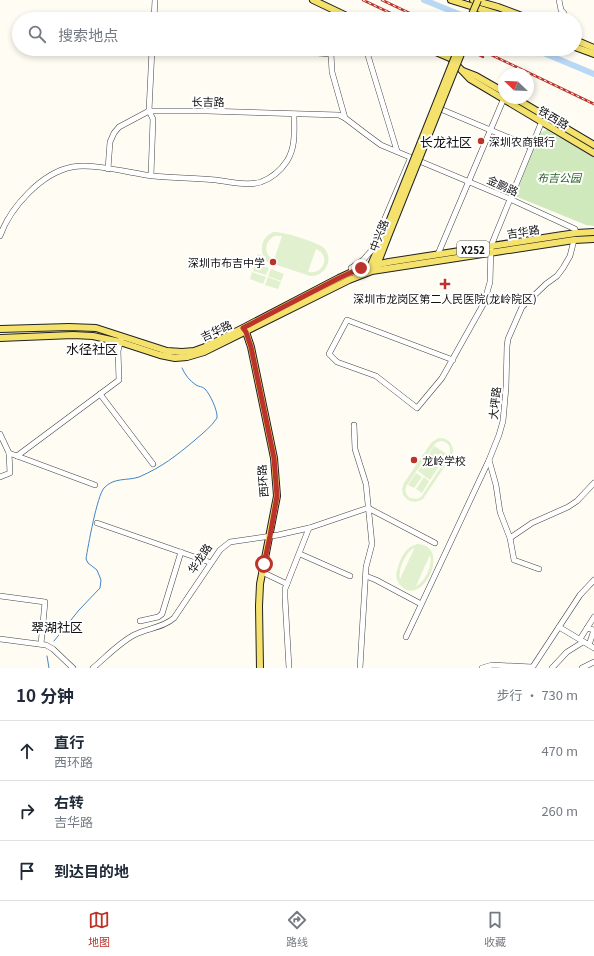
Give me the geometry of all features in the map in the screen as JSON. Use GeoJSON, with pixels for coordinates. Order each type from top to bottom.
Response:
{"type":"FeatureCollection","features":[{"type":"Feature","properties":{"kind":"main road"},"geometry":{"type":"LineString","coordinates":[[313,0],[333,12]]}},
{"type":"Feature","properties":{"kind":"main road"},"geometry":{"type":"LineString","coordinates":[[451,0],[488,5],[509,12]]}},
{"type":"Feature","properties":{"kind":"main road"},"geometry":{"type":"LineString","coordinates":[[473,12],[478,0]]}},
{"type":"Feature","properties":{"kind":"main road"},"geometry":{"type":"LineString","coordinates":[[478,12],[482,0]]}},
{"type":"Feature","properties":{"kind":"main road"},"geometry":{"type":"LineString","coordinates":[[488,5],[500,12]]}},
{"type":"Feature","properties":{"kind":"main road"},"geometry":{"type":"LineString","coordinates":[[582,43],[594,48]]}},
{"type":"Feature","properties":{"kind":"main road"},"geometry":{"type":"LineString","coordinates":[[582,50],[594,54]]}},
{"type":"Feature","properties":{"kind":"main road","name":"铁西路"},"geometry":{"type":"LineString","coordinates":[[446,56],[455,63],[470,79],[498,95]]}},
{"type":"Feature","properties":{"kind":"main road","name":"中兴路"},"geometry":{"type":"LineString","coordinates":[[372,268],[378,264],[385,238],[455,56]]}},
{"type":"Feature","properties":{"kind":"main road","name":"中兴路"},"geometry":{"type":"LineString","coordinates":[[372,268],[460,56]]}},
{"type":"Feature","properties":{"kind":"main road"},"geometry":{"type":"LineString","coordinates":[[463,71],[476,76],[498,89]]}},
{"type":"Feature","properties":{"kind":"main road","name":"铁西路"},"geometry":{"type":"LineString","coordinates":[[519,104],[542,121],[594,153]]}},
{"type":"Feature","properties":{"kind":"main road","name":"铁西路"},"geometry":{"type":"LineString","coordinates":[[520,104],[594,145]]}},
{"type":"Feature","properties":{"kind":"main road","name":"吉华路"},"geometry":{"type":"LineString","coordinates":[[0,329],[69,326],[96,328],[160,355],[175,358],[187,357],[204,352],[353,272],[594,232]]}},
{"type":"Feature","properties":{"kind":"main road","name":"吉华路"},"geometry":{"type":"LineString","coordinates":[[575,236],[594,239]]}},
{"type":"Feature","properties":{"kind":"main road","name":"吉华路"},"geometry":{"type":"LineString","coordinates":[[378,264],[438,254],[490,249]]}},
{"type":"Feature","properties":{"kind":"main road","name":"吉华路"},"geometry":{"type":"LineString","coordinates":[[244,331],[372,268]]}},
{"type":"Feature","properties":{"kind":"main road","name":"西环路"},"geometry":{"type":"LineString","coordinates":[[244,331],[262,416],[274,486],[270,535],[260,584],[259,668]]}},
{"type":"Feature","properties":{"kind":"main road","name":"吉华路"},"geometry":{"type":"LineString","coordinates":[[0,338],[73,335],[121,339]]}},
{"type":"Feature","properties":{"kind":"main road","name":"西环路"},"geometry":{"type":"LineString","coordinates":[[259,668],[256,606],[258,584],[270,535]]}},
{"type":"Feature","properties":{"kind":"street"},"geometry":{"type":"LineString","coordinates":[[154,12],[155,0]]}},
{"type":"Feature","properties":{"kind":"street"},"geometry":{"type":"LineString","coordinates":[[559,0],[559,4],[563,12]]}},
{"type":"Feature","properties":{"kind":"street"},"geometry":{"type":"LineString","coordinates":[[151,175],[153,120],[149,111],[152,56]]}},
{"type":"Feature","properties":{"kind":"street"},"geometry":{"type":"LineString","coordinates":[[332,56],[332,72],[346,118]]}},
{"type":"Feature","properties":{"kind":"street"},"geometry":{"type":"LineString","coordinates":[[368,56],[397,151]]}},
{"type":"Feature","properties":{"kind":"street"},"geometry":{"type":"LineString","coordinates":[[414,158],[438,108],[455,63]]}},
{"type":"Feature","properties":{"kind":"street"},"geometry":{"type":"LineString","coordinates":[[353,272],[351,268],[363,260],[374,246],[455,63]]}},
{"type":"Feature","properties":{"kind":"street"},"geometry":{"type":"LineString","coordinates":[[438,254],[502,104]]}},
{"type":"Feature","properties":{"kind":"street"},"geometry":{"type":"LineString","coordinates":[[438,108],[531,147]]}},
{"type":"Feature","properties":{"kind":"street","name":"长吉路"},"geometry":{"type":"LineString","coordinates":[[108,169],[110,142],[114,133],[119,127],[149,111],[339,115],[346,118]]}},
{"type":"Feature","properties":{"kind":"street"},"geometry":{"type":"LineString","coordinates":[[0,234],[19,203],[36,186],[58,171],[72,167],[108,169],[151,175],[249,184],[261,182],[272,176],[287,161],[293,147],[294,114]]}},
{"type":"Feature","properties":{"kind":"street","name":"金鹏路"},"geometry":{"type":"LineString","coordinates":[[346,118],[381,145],[510,199],[575,229],[575,236]]}},
{"type":"Feature","properties":{"kind":"street"},"geometry":{"type":"LineString","coordinates":[[453,360],[347,320],[329,354],[336,362],[376,376],[417,408],[442,378],[453,360],[484,303],[490,282],[490,249],[542,121]]}},
{"type":"Feature","properties":{"kind":"street","name":"大坪路"},"geometry":{"type":"LineString","coordinates":[[406,637],[489,460],[499,435],[503,421],[507,346],[514,325],[522,307],[526,302],[557,276],[563,268],[570,256],[575,236]]}},
{"type":"Feature","properties":{"kind":"street"},"geometry":{"type":"LineString","coordinates":[[17,456],[119,380],[118,351],[121,339]]}},
{"type":"Feature","properties":{"kind":"street"},"geometry":{"type":"LineString","coordinates":[[100,394],[153,464]]}},
{"type":"Feature","properties":{"kind":"street"},"geometry":{"type":"LineString","coordinates":[[354,425],[355,450],[366,484],[372,544],[366,567],[360,668]]}},
{"type":"Feature","properties":{"kind":"street"},"geometry":{"type":"LineString","coordinates":[[0,434],[9,452],[10,473],[0,477]]}},
{"type":"Feature","properties":{"kind":"street"},"geometry":{"type":"LineString","coordinates":[[9,452],[95,485]]}},
{"type":"Feature","properties":{"kind":"street"},"geometry":{"type":"LineString","coordinates":[[489,460],[496,485],[500,512],[510,538],[514,560],[539,569]]}},
{"type":"Feature","properties":{"kind":"street"},"geometry":{"type":"LineString","coordinates":[[510,538],[532,523],[568,507],[594,483]]}},
{"type":"Feature","properties":{"kind":"street"},"geometry":{"type":"LineString","coordinates":[[368,508],[435,542]]}},
{"type":"Feature","properties":{"kind":"street","name":"华龙路"},"geometry":{"type":"LineString","coordinates":[[93,668],[128,639],[139,633],[166,623],[174,618],[220,550],[226,544],[278,532],[281,534],[309,528],[368,508]]}},
{"type":"Feature","properties":{"kind":"street"},"geometry":{"type":"LineString","coordinates":[[97,523],[209,562]]}},
{"type":"Feature","properties":{"kind":"street"},"geometry":{"type":"LineString","coordinates":[[289,668],[284,598],[287,584],[309,528]]}},
{"type":"Feature","properties":{"kind":"street","name":"华龙路"},"geometry":{"type":"LineString","coordinates":[[88,668],[133,632],[165,620],[172,615],[218,548],[228,540],[270,535]]}},
{"type":"Feature","properties":{"kind":"street"},"geometry":{"type":"LineString","coordinates":[[140,621],[158,617],[162,614],[181,552]]}},
{"type":"Feature","properties":{"kind":"street"},"geometry":{"type":"LineString","coordinates":[[300,554],[350,576]]}},
{"type":"Feature","properties":{"kind":"street"},"geometry":{"type":"LineString","coordinates":[[262,572],[287,584]]}},
{"type":"Feature","properties":{"kind":"street"},"geometry":{"type":"LineString","coordinates":[[366,576],[421,604]]}},
{"type":"Feature","properties":{"kind":"street"},"geometry":{"type":"LineString","coordinates":[[482,668],[492,665],[532,668],[580,595],[594,580]]}},
{"type":"Feature","properties":{"kind":"street"},"geometry":{"type":"LineString","coordinates":[[0,596],[46,602],[41,644]]}},
{"type":"Feature","properties":{"kind":"street"},"geometry":{"type":"LineString","coordinates":[[552,668],[567,652],[582,640],[594,617]]}},
{"type":"Feature","properties":{"kind":"street"},"geometry":{"type":"LineString","coordinates":[[559,626],[594,648]]}},
{"type":"Feature","properties":{"kind":"street"},"geometry":{"type":"LineString","coordinates":[[587,628],[594,630],[589,645]]}},
{"type":"Feature","properties":{"kind":"street"},"geometry":{"type":"LineString","coordinates":[[0,639],[41,644],[54,649],[73,668]]}},
{"type":"Feature","properties":{"kind":"street"},"geometry":{"type":"LineString","coordinates":[[582,668],[594,662]]}},
{"type":"Feature","properties":{"kind":"green space","name":"布吉公园"},"geometry":{"type":"Polygon","coordinates":[[[548,129],[594,158],[594,226],[586,225],[515,196],[540,133],[548,129]]]}},
{"type":"Feature","properties":{"kind":"green space"},"geometry":{"type":"Polygon","coordinates":[[[273,232],[284,233],[308,240],[324,248],[328,258],[326,267],[320,274],[310,276],[256,258],[258,254],[263,256],[263,242],[267,236],[273,232]],[[275,236],[271,238],[266,248],[270,257],[274,260],[282,236],[275,236]],[[316,249],[308,272],[318,271],[324,264],[321,252],[316,249]]]}},
{"type":"Feature","properties":{"kind":"green space"},"geometry":{"type":"Polygon","coordinates":[[[255,263],[269,268],[266,275],[253,271],[255,263]]]}},
{"type":"Feature","properties":{"kind":"green space"},"geometry":{"type":"Polygon","coordinates":[[[271,269],[284,274],[281,281],[268,276],[271,269]]]}},
{"type":"Feature","properties":{"kind":"green space"},"geometry":{"type":"Polygon","coordinates":[[[252,272],[266,277],[263,284],[250,279],[252,272]]]}},
{"type":"Feature","properties":{"kind":"green space"},"geometry":{"type":"Polygon","coordinates":[[[268,277],[281,282],[278,289],[265,285],[268,277]]]}},
{"type":"Feature","properties":{"kind":"green space"},"geometry":{"type":"Polygon","coordinates":[[[438,438],[447,440],[451,444],[453,454],[423,499],[414,502],[409,501],[403,495],[402,489],[404,483],[431,443],[438,438]],[[441,441],[434,445],[407,485],[406,492],[410,498],[417,499],[421,497],[449,455],[449,446],[441,441]]]}},
{"type":"Feature","properties":{"kind":"green space"},"geometry":{"type":"Polygon","coordinates":[[[434,446],[447,454],[430,480],[418,471],[434,446]]]}},
{"type":"Feature","properties":{"kind":"green space"},"geometry":{"type":"Polygon","coordinates":[[[416,473],[422,477],[414,488],[408,485],[416,473]]]}},
{"type":"Feature","properties":{"kind":"green space"},"geometry":{"type":"Polygon","coordinates":[[[424,477],[429,481],[422,493],[416,489],[424,477]]]}},
{"type":"Feature","properties":{"kind":"green space"},"geometry":{"type":"Polygon","coordinates":[[[417,544],[427,547],[433,554],[433,563],[431,573],[426,582],[419,588],[410,591],[400,585],[396,577],[396,572],[401,558],[409,548],[417,544]],[[414,549],[403,562],[400,571],[400,579],[414,549]],[[430,555],[416,586],[428,573],[431,559],[430,555]]]}},
{"type":"Feature","properties":{"kind":"waterway"},"geometry":{"type":"LineString","coordinates":[[424,0],[454,12]]}},
{"type":"Feature","properties":{"kind":"waterway"},"geometry":{"type":"LineString","coordinates":[[551,56],[594,74]]}},
{"type":"Feature","properties":{"kind":"waterway"},"geometry":{"type":"LineString","coordinates":[[54,641],[79,610],[100,588],[101,580],[97,570],[88,563],[86,559],[96,511],[104,488],[112,482],[139,477],[162,465],[195,440],[210,427],[217,418],[215,407],[207,391],[192,382],[182,368]]}},
{"type":"Feature","properties":{"kind":"waterway"},"geometry":{"type":"LineString","coordinates":[[47,656],[49,668]]}},
{"type":"Feature","properties":{"kind":"railway"},"geometry":{"type":"LineString","coordinates":[[363,0],[388,12]]}},
{"type":"Feature","properties":{"kind":"railway"},"geometry":{"type":"LineString","coordinates":[[382,0],[407,12]]}},
{"type":"Feature","properties":{"kind":"railway"},"geometry":{"type":"LineString","coordinates":[[494,56],[594,104]]}},
{"type":"Feature","properties":{"kind":"place","name":"深圳农商银行"},"geometry":{"type":"Point","coordinates":[481,141]}},
{"type":"Feature","properties":{"kind":"place","name":"深圳市布吉中学"},"geometry":{"type":"Point","coordinates":[273,262]}},
{"type":"Feature","properties":{"kind":"place","name":"深圳市龙岗区第二人民医院(龙岭院区)"},"geometry":{"type":"Point","coordinates":[445,284]}},
{"type":"Feature","properties":{"kind":"place","name":"龙岭学校"},"geometry":{"type":"Point","coordinates":[414,460]}},
{"type":"Feature","properties":{"kind":"district","name":"长龙社区"},"geometry":{"type":"Point","coordinates":[446,141]}},
{"type":"Feature","properties":{"kind":"district","name":"水径社区"},"geometry":{"type":"Point","coordinates":[92,348]}},
{"type":"Feature","properties":{"kind":"district","name":"翠湖社区"},"geometry":{"type":"Point","coordinates":[57,626]}},
{"type":"Feature","properties":{"kind":"route"},"geometry":{"type":"LineString","coordinates":[[264,564],[277,496],[274,458],[251,347],[246,332],[243,328],[361,268]]}}]}
